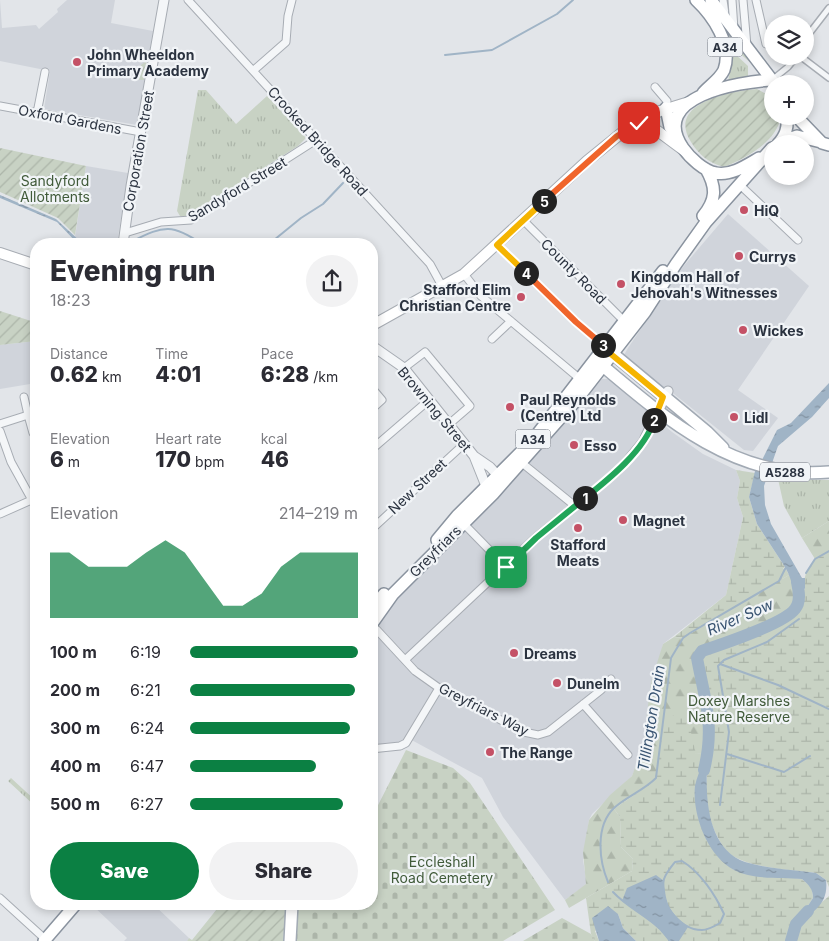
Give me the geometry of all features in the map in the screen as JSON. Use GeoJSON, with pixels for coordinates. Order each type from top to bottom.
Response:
{"type":"FeatureCollection","features":[{"type":"Feature","properties":{"kind":"main road","name":"A34"},"geometry":{"type":"LineString","coordinates":[[696,0],[715,22],[725,48],[723,72],[701,94]]}},
{"type":"Feature","properties":{"kind":"main road","name":"A34"},"geometry":{"type":"LineString","coordinates":[[711,0],[769,75]]}},
{"type":"Feature","properties":{"kind":"main road"},"geometry":{"type":"LineString","coordinates":[[678,138],[676,128],[679,114],[689,102],[701,94],[732,85],[764,83]]}},
{"type":"Feature","properties":{"kind":"main road"},"geometry":{"type":"LineString","coordinates":[[378,322],[464,274],[587,161],[617,136],[666,108],[689,102]]}},
{"type":"Feature","properties":{"kind":"main road"},"geometry":{"type":"LineString","coordinates":[[666,108],[670,127],[687,153]]}},
{"type":"Feature","properties":{"kind":"main road"},"geometry":{"type":"LineString","coordinates":[[639,123],[651,126],[706,169],[717,174],[731,172],[763,156]]}},
{"type":"Feature","properties":{"kind":"main road"},"geometry":{"type":"LineString","coordinates":[[806,125],[826,144]]}},
{"type":"Feature","properties":{"kind":"main road","name":"A34"},"geometry":{"type":"LineString","coordinates":[[608,351],[645,312],[706,222],[740,185],[763,156]]}},
{"type":"Feature","properties":{"kind":"main road","name":"A34"},"geometry":{"type":"LineString","coordinates":[[484,489],[522,463],[608,351],[625,322],[711,206],[714,200],[714,189],[706,169]]}},
{"type":"Feature","properties":{"kind":"main road"},"geometry":{"type":"LineString","coordinates":[[0,253],[30,263]]}},
{"type":"Feature","properties":{"kind":"main road","name":"A5288"},"geometry":{"type":"LineString","coordinates":[[608,351],[666,394],[727,453]]}},
{"type":"Feature","properties":{"kind":"main road","name":"A34"},"geometry":{"type":"LineString","coordinates":[[501,479],[580,380],[599,363]]}},
{"type":"Feature","properties":{"kind":"main road","name":"A5288"},"geometry":{"type":"LineString","coordinates":[[599,363],[700,441],[742,461],[791,473],[829,472]]}},
{"type":"Feature","properties":{"kind":"main road","name":"Greyfriars"},"geometry":{"type":"LineString","coordinates":[[378,616],[393,594],[463,524],[501,479]]}},
{"type":"Feature","properties":{"kind":"main road","name":"Greyfriars"},"geometry":{"type":"LineString","coordinates":[[378,603],[484,489]]}},
{"type":"Feature","properties":{"kind":"main road"},"geometry":{"type":"LineString","coordinates":[[44,940],[71,910]]}},
{"type":"Feature","properties":{"kind":"main road"},"geometry":{"type":"LineString","coordinates":[[290,941],[292,910]]}},
{"type":"Feature","properties":{"kind":"street","name":"Corporation Street"},"geometry":{"type":"LineString","coordinates":[[124,238],[164,0]]}},
{"type":"Feature","properties":{"kind":"street","name":"Crooked Bridge Road"},"geometry":{"type":"LineString","coordinates":[[188,0],[430,264],[442,286]]}},
{"type":"Feature","properties":{"kind":"street"},"geometry":{"type":"LineString","coordinates":[[254,70],[286,42],[288,16],[292,0]]}},
{"type":"Feature","properties":{"kind":"street"},"geometry":{"type":"LineString","coordinates":[[723,0],[731,24]]}},
{"type":"Feature","properties":{"kind":"street"},"geometry":{"type":"LineString","coordinates":[[731,24],[732,0]]}},
{"type":"Feature","properties":{"kind":"street"},"geometry":{"type":"LineString","coordinates":[[743,0],[747,46]]}},
{"type":"Feature","properties":{"kind":"street"},"geometry":{"type":"LineString","coordinates":[[756,0],[760,32],[764,40]]}},
{"type":"Feature","properties":{"kind":"street"},"geometry":{"type":"LineString","coordinates":[[814,27],[829,8]]}},
{"type":"Feature","properties":{"kind":"street"},"geometry":{"type":"LineString","coordinates":[[781,75],[790,65]]}},
{"type":"Feature","properties":{"kind":"street"},"geometry":{"type":"LineString","coordinates":[[811,65],[829,78]]}},
{"type":"Feature","properties":{"kind":"street"},"geometry":{"type":"LineString","coordinates":[[37,113],[45,72]]}},
{"type":"Feature","properties":{"kind":"street"},"geometry":{"type":"LineString","coordinates":[[655,87],[667,101],[666,108]]}},
{"type":"Feature","properties":{"kind":"street","name":"Oxford Gardens"},"geometry":{"type":"LineString","coordinates":[[0,106],[141,132]]}},
{"type":"Feature","properties":{"kind":"street","name":"Sandyford Street"},"geometry":{"type":"LineString","coordinates":[[124,233],[161,222],[191,220],[316,140]]}},
{"type":"Feature","properties":{"kind":"street"},"geometry":{"type":"LineString","coordinates":[[740,185],[798,240]]}},
{"type":"Feature","properties":{"kind":"street","name":"County Road"},"geometry":{"type":"LineString","coordinates":[[523,220],[625,322]]}},
{"type":"Feature","properties":{"kind":"street"},"geometry":{"type":"LineString","coordinates":[[497,245],[608,351]]}},
{"type":"Feature","properties":{"kind":"street"},"geometry":{"type":"LineString","coordinates":[[464,274],[481,296],[580,380]]}},
{"type":"Feature","properties":{"kind":"street"},"geometry":{"type":"LineString","coordinates":[[492,339],[511,321]]}},
{"type":"Feature","properties":{"kind":"street","name":"Browning Street"},"geometry":{"type":"LineString","coordinates":[[378,349],[404,368],[474,456],[501,479]]}},
{"type":"Feature","properties":{"kind":"street"},"geometry":{"type":"LineString","coordinates":[[404,368],[425,352],[470,406],[448,425]]}},
{"type":"Feature","properties":{"kind":"street"},"geometry":{"type":"LineString","coordinates":[[405,660],[536,538],[618,471],[645,438],[666,394]]}},
{"type":"Feature","properties":{"kind":"street"},"geometry":{"type":"LineString","coordinates":[[24,397],[30,422]]}},
{"type":"Feature","properties":{"kind":"street"},"geometry":{"type":"LineString","coordinates":[[378,444],[429,400]]}},
{"type":"Feature","properties":{"kind":"street"},"geometry":{"type":"LineString","coordinates":[[0,424],[28,415]]}},
{"type":"Feature","properties":{"kind":"street"},"geometry":{"type":"LineString","coordinates":[[0,431],[11,462],[30,493]]}},
{"type":"Feature","properties":{"kind":"street","name":"New Street"},"geometry":{"type":"LineString","coordinates":[[378,524],[464,444]]}},
{"type":"Feature","properties":{"kind":"street","name":"Browning Street"},"geometry":{"type":"LineString","coordinates":[[474,456],[484,489]]}},
{"type":"Feature","properties":{"kind":"street"},"geometry":{"type":"LineString","coordinates":[[522,463],[575,506]]}},
{"type":"Feature","properties":{"kind":"street"},"geometry":{"type":"LineString","coordinates":[[0,514],[30,501]]}},
{"type":"Feature","properties":{"kind":"street"},"geometry":{"type":"LineString","coordinates":[[463,524],[506,567]]}},
{"type":"Feature","properties":{"kind":"street","name":"Greyfriars Way"},"geometry":{"type":"LineString","coordinates":[[378,631],[415,671],[439,688],[524,732],[538,735],[552,729],[611,679]]}},
{"type":"Feature","properties":{"kind":"street"},"geometry":{"type":"LineString","coordinates":[[378,748],[400,746],[406,743],[439,688]]}},
{"type":"Feature","properties":{"kind":"street"},"geometry":{"type":"LineString","coordinates":[[583,704],[628,755]]}},
{"type":"Feature","properties":{"kind":"street"},"geometry":{"type":"LineString","coordinates":[[0,898],[44,940]]}},
{"type":"Feature","properties":{"kind":"shaded area","name":"John Wheeldon Primary Academy"},"geometry":{"type":"Polygon","coordinates":[[[0,0],[2,28],[36,25],[39,29],[58,12],[57,9],[67,0],[115,0],[111,23],[153,31],[137,125],[44,109],[50,71],[0,61],[0,0]]]}},
{"type":"Feature","properties":{"kind":"shaded area"},"geometry":{"type":"Polygon","coordinates":[[[86,166],[128,173],[118,238],[75,237],[86,166]]]}},
{"type":"Feature","properties":{"kind":"shaded area"},"geometry":{"type":"Polygon","coordinates":[[[728,214],[809,286],[738,390],[778,418],[753,451],[744,450],[674,394],[653,389],[625,364],[624,355],[682,268],[728,214]]]}},
{"type":"Feature","properties":{"kind":"shaded area"},"geometry":{"type":"Polygon","coordinates":[[[30,342],[30,384],[0,389],[0,345],[30,342]]]}},
{"type":"Feature","properties":{"kind":"shaded area"},"geometry":{"type":"Polygon","coordinates":[[[602,379],[610,379],[672,432],[703,454],[736,470],[740,481],[737,498],[743,517],[726,595],[663,644],[643,746],[637,765],[632,776],[592,814],[589,820],[583,860],[587,884],[565,900],[503,817],[482,778],[406,737],[401,742],[378,746],[378,621],[395,594],[525,468],[602,379]]]}},
{"type":"Feature","properties":{"kind":"shaded area"},"geometry":{"type":"Polygon","coordinates":[[[97,910],[159,910],[189,938],[187,941],[124,941],[127,938],[97,910]]]}},
{"type":"Feature","properties":{"kind":"green space"},"geometry":{"type":"Polygon","coordinates":[[[716,12],[752,64],[730,45],[716,12]]]}},
{"type":"Feature","properties":{"kind":"green space"},"geometry":{"type":"Polygon","coordinates":[[[734,53],[748,66],[748,77],[728,81],[734,53]]]}},
{"type":"Feature","properties":{"kind":"green space"},"geometry":{"type":"Polygon","coordinates":[[[145,62],[147,63],[144,80],[139,80],[138,70],[145,62]]]}},
{"type":"Feature","properties":{"kind":"green space"},"geometry":{"type":"Polygon","coordinates":[[[757,89],[764,93],[764,125],[778,125],[773,135],[764,135],[764,144],[759,148],[742,159],[724,167],[705,158],[697,151],[686,129],[687,118],[694,109],[705,102],[718,96],[757,89]]]}},
{"type":"Feature","properties":{"kind":"green space"},"geometry":{"type":"Polygon","coordinates":[[[198,90],[206,90],[236,124],[267,96],[306,138],[298,146],[185,217],[180,216],[177,211],[198,90]]]}},
{"type":"Feature","properties":{"kind":"green space","name":"Sandyford Allotments"},"geometry":{"type":"Polygon","coordinates":[[[0,148],[86,166],[75,235],[58,218],[0,192],[0,148]]]}},
{"type":"Feature","properties":{"kind":"green space"},"geometry":{"type":"Polygon","coordinates":[[[0,311],[30,321],[30,342],[0,345],[0,311]]]}},
{"type":"Feature","properties":{"kind":"green space"},"geometry":{"type":"Polygon","coordinates":[[[736,470],[755,473],[749,497],[757,524],[785,567],[783,569],[786,569],[789,575],[683,638],[674,637],[726,595],[743,517],[737,498],[740,481],[736,470]]]}},
{"type":"Feature","properties":{"kind":"green space"},"geometry":{"type":"Polygon","coordinates":[[[778,479],[829,480],[829,521],[802,538],[784,506],[778,479]]]}},
{"type":"Feature","properties":{"kind":"green space"},"geometry":{"type":"Polygon","coordinates":[[[829,521],[829,551],[815,559],[802,538],[829,521]]]}},
{"type":"Feature","properties":{"kind":"green space","name":"Doxey Marshes Nature Reserve"},"geometry":{"type":"Polygon","coordinates":[[[829,551],[829,887],[826,880],[816,873],[759,865],[738,859],[726,850],[715,832],[707,806],[708,756],[697,786],[696,802],[698,818],[711,846],[734,870],[802,879],[812,888],[813,898],[797,923],[829,896],[829,941],[636,941],[623,928],[618,914],[595,931],[599,941],[595,941],[591,934],[586,898],[632,871],[633,859],[621,847],[620,817],[614,809],[647,786],[655,778],[664,719],[686,711],[696,754],[708,752],[709,717],[697,658],[702,651],[763,628],[795,610],[805,588],[806,573],[815,559],[829,551]]]}},
{"type":"Feature","properties":{"kind":"green space"},"geometry":{"type":"Polygon","coordinates":[[[789,575],[799,598],[795,610],[763,628],[703,651],[697,658],[709,717],[708,753],[696,754],[664,719],[656,778],[614,809],[620,817],[621,847],[633,859],[632,871],[569,908],[565,900],[586,884],[583,852],[589,820],[610,795],[632,776],[643,746],[651,682],[663,644],[674,637],[683,638],[789,575]]]}},
{"type":"Feature","properties":{"kind":"green space","name":"Eccleshall Road Cemetery"},"geometry":{"type":"Polygon","coordinates":[[[406,750],[453,768],[470,783],[555,910],[503,941],[296,941],[296,910],[378,910],[378,805],[406,750]]]}},
{"type":"Feature","properties":{"kind":"green space"},"geometry":{"type":"Polygon","coordinates":[[[11,778],[30,795],[30,801],[8,781],[11,778]]]}},
{"type":"Feature","properties":{"kind":"green space"},"geometry":{"type":"Polygon","coordinates":[[[216,910],[286,910],[283,941],[187,941],[189,938],[192,940],[216,910]]]}},
{"type":"Feature","properties":{"kind":"green space"},"geometry":{"type":"Polygon","coordinates":[[[562,918],[591,934],[595,941],[523,941],[562,918]]]}},
{"type":"Feature","properties":{"kind":"water"},"geometry":{"type":"Polygon","coordinates":[[[0,195],[56,219],[77,238],[72,238],[57,222],[0,198],[0,195]]]}},
{"type":"Feature","properties":{"kind":"water"},"geometry":{"type":"Polygon","coordinates":[[[829,383],[829,398],[812,417],[778,446],[764,486],[765,505],[771,524],[802,578],[805,578],[805,588],[799,598],[786,569],[784,570],[785,567],[757,524],[749,497],[755,471],[753,469],[761,462],[777,430],[791,423],[829,383]]]}},
{"type":"Feature","properties":{"kind":"water"},"geometry":{"type":"Polygon","coordinates":[[[708,754],[707,797],[709,813],[719,840],[728,852],[748,863],[816,873],[826,880],[825,895],[819,907],[796,924],[813,898],[809,885],[802,879],[758,877],[741,873],[724,864],[709,845],[699,821],[695,797],[697,778],[708,754]]]}},
{"type":"Feature","properties":{"kind":"water"},"geometry":{"type":"Polygon","coordinates":[[[656,875],[664,881],[667,902],[673,912],[688,927],[679,941],[670,941],[650,920],[622,901],[627,888],[656,875]]]}},
{"type":"Feature","properties":{"kind":"water"},"geometry":{"type":"Polygon","coordinates":[[[608,906],[618,914],[623,928],[636,941],[599,941],[592,918],[608,906]]]}},
{"type":"Feature","properties":{"kind":"waterway"},"geometry":{"type":"LineString","coordinates":[[445,55],[492,50],[557,14],[573,0]]}},
{"type":"Feature","properties":{"kind":"waterway"},"geometry":{"type":"LineString","coordinates":[[276,238],[301,218],[323,204],[343,183]]}},
{"type":"Feature","properties":{"kind":"waterway"},"geometry":{"type":"LineString","coordinates":[[140,238],[153,232],[168,229],[176,230],[193,238]]}},
{"type":"Feature","properties":{"kind":"waterway","name":"Tillington Drain"},"geometry":{"type":"LineString","coordinates":[[806,573],[815,559],[829,551]]}},
{"type":"Feature","properties":{"kind":"waterway","name":"Tillington Drain"},"geometry":{"type":"LineString","coordinates":[[608,882],[602,864],[601,834],[608,815],[614,808],[656,778],[671,658],[683,638],[779,581],[785,569]]}},
{"type":"Feature","properties":{"kind":"waterway","name":"River Sow"},"geometry":{"type":"LineString","coordinates":[[704,770],[709,740],[709,726],[706,700],[697,658],[702,651],[752,633],[789,615],[795,609],[799,600],[797,582]]}},
{"type":"Feature","properties":{"kind":"waterway"},"geometry":{"type":"LineString","coordinates":[[720,805],[729,732],[718,666],[724,660],[767,642],[799,619]]}},
{"type":"Feature","properties":{"kind":"waterway"},"geometry":{"type":"LineString","coordinates":[[720,664],[778,685],[829,709]]}},
{"type":"Feature","properties":{"kind":"waterway"},"geometry":{"type":"LineString","coordinates":[[727,754],[784,772],[810,756]]}},
{"type":"Feature","properties":{"kind":"waterway"},"geometry":{"type":"LineString","coordinates":[[682,861],[695,871],[706,884],[724,914],[720,923],[711,928],[702,930],[686,925],[678,920],[667,905],[664,897],[664,879],[675,862],[682,861]]}},
{"type":"Feature","properties":{"kind":"waterway","name":"Tillington Drain"},"geometry":{"type":"LineString","coordinates":[[613,892],[659,928]]}},
{"type":"Feature","properties":{"kind":"waterway","name":"River Sow"},"geometry":{"type":"LineString","coordinates":[[791,941],[796,924],[808,911]]}},
{"type":"Feature","properties":{"kind":"waterway","name":"Tillington Drain"},"geometry":{"type":"LineString","coordinates":[[662,931],[670,941]]}},
{"type":"Feature","properties":{"kind":"place","name":"John Wheeldon Primary Academy"},"geometry":{"type":"Point","coordinates":[77,62]}},
{"type":"Feature","properties":{"kind":"place","name":"HiQ"},"geometry":{"type":"Point","coordinates":[744,210]}},
{"type":"Feature","properties":{"kind":"place","name":"Currys"},"geometry":{"type":"Point","coordinates":[739,256]}},
{"type":"Feature","properties":{"kind":"place","name":"Kingdom Hall of Jehovah's Witnesses"},"geometry":{"type":"Point","coordinates":[621,284]}},
{"type":"Feature","properties":{"kind":"place","name":"Stafford Elim Christian Centre"},"geometry":{"type":"Point","coordinates":[521,297]}},
{"type":"Feature","properties":{"kind":"place","name":"Wickes"},"geometry":{"type":"Point","coordinates":[743,330]}},
{"type":"Feature","properties":{"kind":"place","name":"Paul Reynolds (Centre) Ltd"},"geometry":{"type":"Point","coordinates":[510,407]}},
{"type":"Feature","properties":{"kind":"place","name":"Lidl"},"geometry":{"type":"Point","coordinates":[734,417]}},
{"type":"Feature","properties":{"kind":"place","name":"Esso"},"geometry":{"type":"Point","coordinates":[574,445]}},
{"type":"Feature","properties":{"kind":"place","name":"Magnet"},"geometry":{"type":"Point","coordinates":[623,520]}},
{"type":"Feature","properties":{"kind":"place","name":"Stafford Meats"},"geometry":{"type":"Point","coordinates":[578,528]}},
{"type":"Feature","properties":{"kind":"place","name":"Dreams"},"geometry":{"type":"Point","coordinates":[514,653]}},
{"type":"Feature","properties":{"kind":"place","name":"Dunelm"},"geometry":{"type":"Point","coordinates":[557,683]}},
{"type":"Feature","properties":{"kind":"place","name":"The Range"},"geometry":{"type":"Point","coordinates":[490,752]}},
{"type":"Feature","properties":{"kind":"route"},"geometry":{"type":"LineString","coordinates":[[506,567],[536,538],[618,471],[645,438],[652,426],[663,397],[612,355],[601,342],[576,322],[497,245],[587,161],[629,127],[639,123]]}}]}
